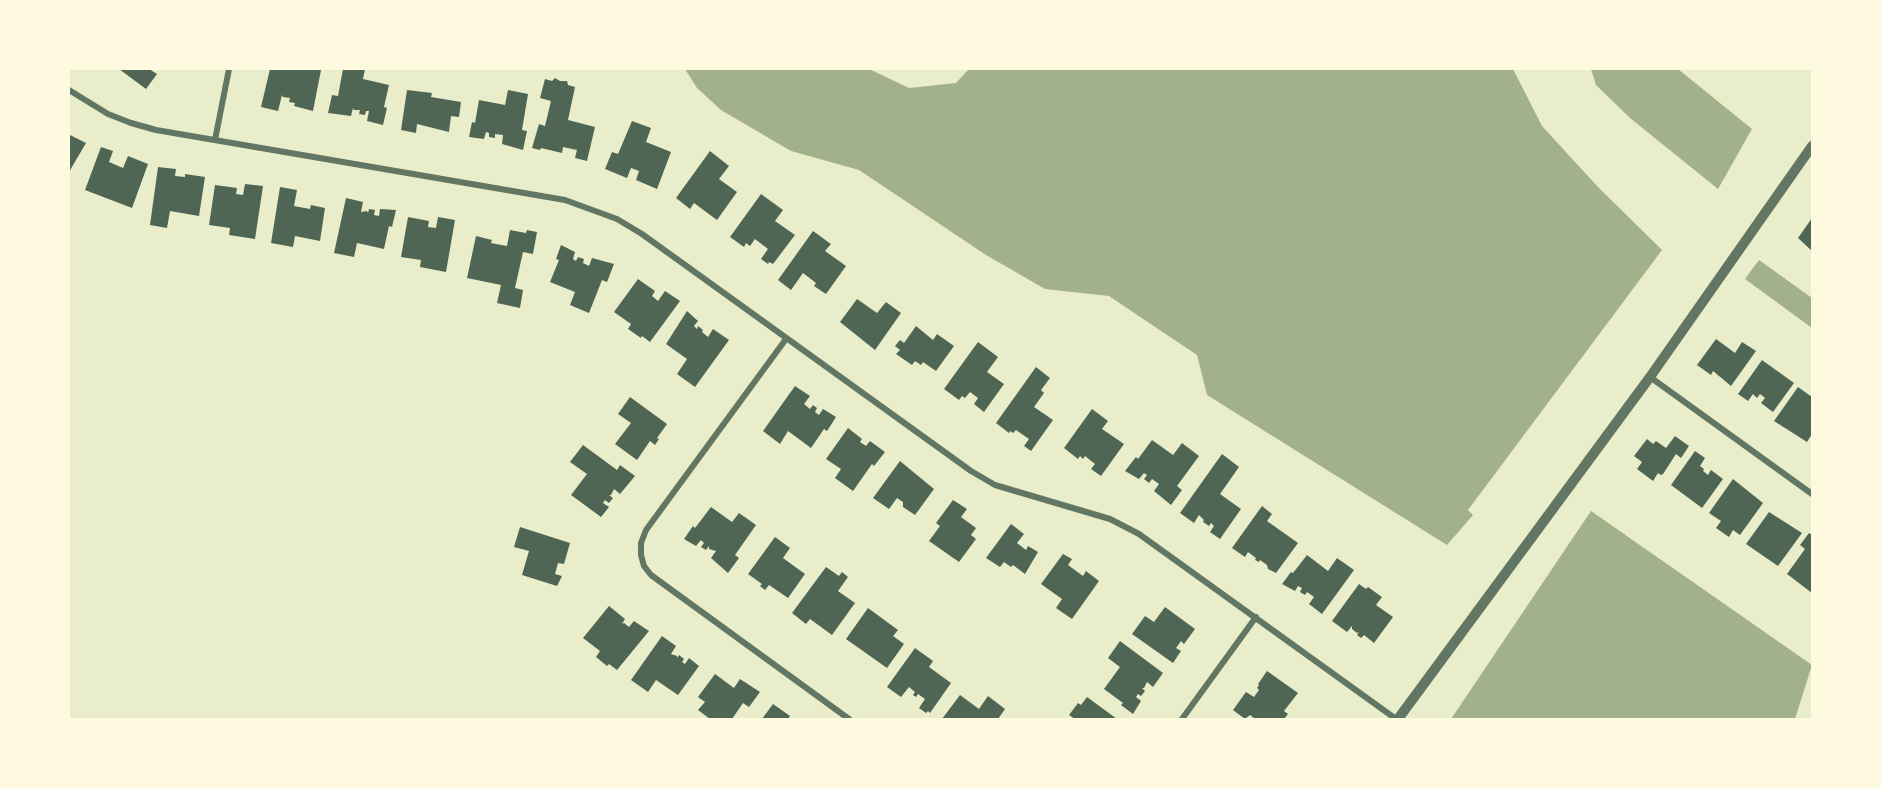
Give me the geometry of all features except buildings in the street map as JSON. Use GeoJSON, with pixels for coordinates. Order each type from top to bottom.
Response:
{"type":"FeatureCollection","features":[{"type":"Feature","properties":{"kind":"street"},"geometry":{"type":"LineString","coordinates":[[215,140],[230,69]]}},
{"type":"Feature","properties":{"kind":"street"},"geometry":{"type":"LineString","coordinates":[[69,90],[108,114],[131,123],[215,140],[565,200],[617,219],[642,234],[786,339],[995,485],[1110,519],[1139,534],[1397,719],[1808,162],[1812,146]]}},
{"type":"Feature","properties":{"kind":"street"},"geometry":{"type":"LineString","coordinates":[[786,339],[646,530],[641,543],[641,555],[644,566],[651,575],[849,719]]}},
{"type":"Feature","properties":{"kind":"street"},"geometry":{"type":"LineString","coordinates":[[1650,377],[1812,494]]}},
{"type":"Feature","properties":{"kind":"street"},"geometry":{"type":"LineString","coordinates":[[1182,719],[1256,617]]}},
{"type":"Feature","properties":{"kind":"shaded area"},"geometry":{"type":"Polygon","coordinates":[[[685,69],[869,69],[909,88],[956,83],[969,69],[1513,69],[1542,126],[1598,187],[1662,250],[1468,510],[1473,515],[1447,545],[1207,395],[1197,355],[1109,296],[1045,289],[986,255],[859,170],[791,151],[721,110],[697,88],[685,69]]]}},
{"type":"Feature","properties":{"kind":"shaded area"},"geometry":{"type":"Polygon","coordinates":[[[1591,69],[1678,69],[1752,129],[1718,189],[1630,118],[1596,85],[1591,69]]]}},
{"type":"Feature","properties":{"kind":"shaded area"},"geometry":{"type":"Polygon","coordinates":[[[1759,260],[1812,298],[1812,328],[1745,279],[1759,260]]]}},
{"type":"Feature","properties":{"kind":"shaded area"},"geometry":{"type":"Polygon","coordinates":[[[1591,511],[1812,665],[1795,719],[1451,719],[1591,511]]]}}]}
